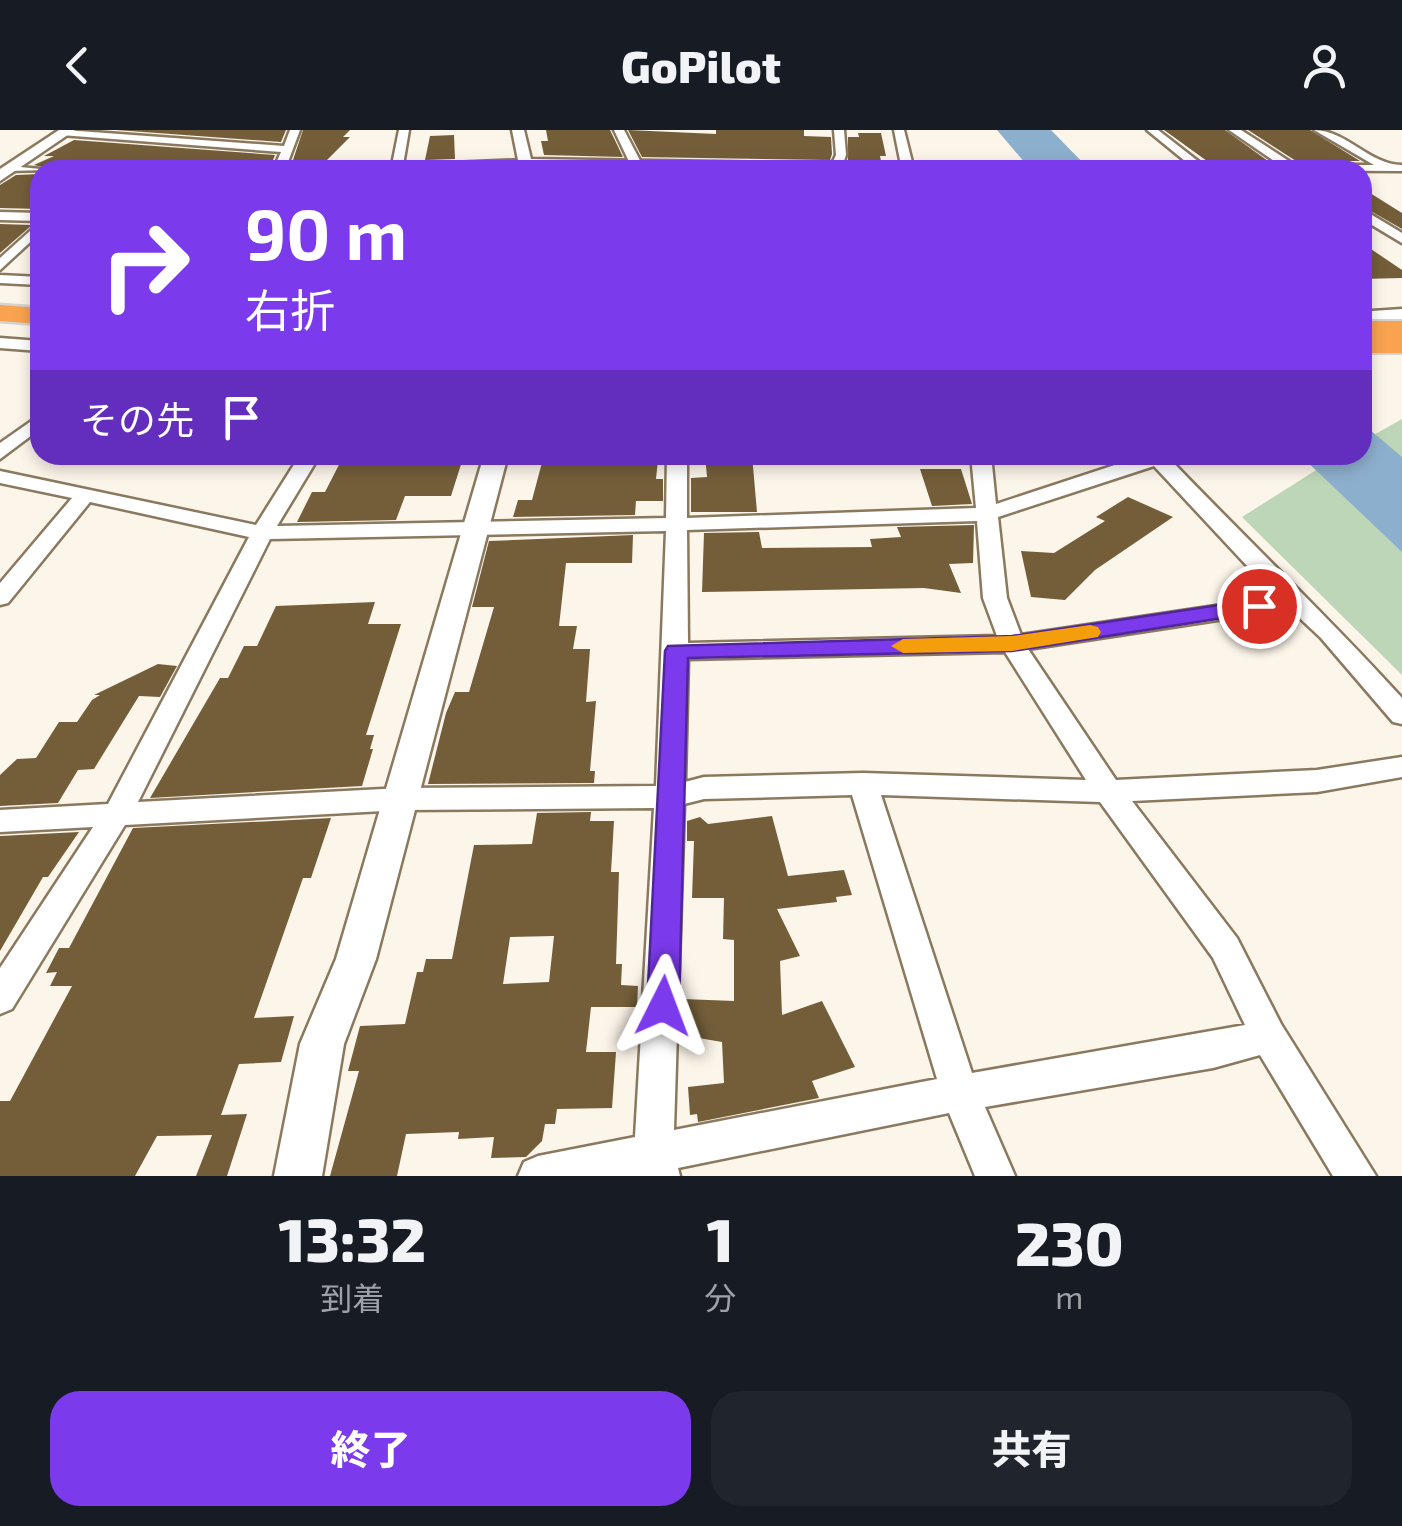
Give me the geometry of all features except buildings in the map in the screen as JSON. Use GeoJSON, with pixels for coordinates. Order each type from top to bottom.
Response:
{"type":"FeatureCollection","features":[{"type":"Feature","properties":{"kind":"highway"},"geometry":{"type":"LineString","coordinates":[[0,300],[30,302]]}},
{"type":"Feature","properties":{"kind":"highway"},"geometry":{"type":"LineString","coordinates":[[0,313],[30,315]]}},
{"type":"Feature","properties":{"kind":"highway"},"geometry":{"type":"LineString","coordinates":[[1372,324],[1402,337]]}},
{"type":"Feature","properties":{"kind":"highway"},"geometry":{"type":"LineString","coordinates":[[1372,351],[1402,348]]}},
{"type":"Feature","properties":{"kind":"main road"},"geometry":{"type":"LineString","coordinates":[[5,173],[66,131]]}},
{"type":"Feature","properties":{"kind":"street"},"geometry":{"type":"LineString","coordinates":[[282,160],[295,130]]}},
{"type":"Feature","properties":{"kind":"street"},"geometry":{"type":"LineString","coordinates":[[399,160],[404,130]]}},
{"type":"Feature","properties":{"kind":"street"},"geometry":{"type":"LineString","coordinates":[[518,130],[525,160]]}},
{"type":"Feature","properties":{"kind":"street"},"geometry":{"type":"LineString","coordinates":[[619,130],[635,160]]}},
{"type":"Feature","properties":{"kind":"street"},"geometry":{"type":"LineString","coordinates":[[838,130],[839,160]]}},
{"type":"Feature","properties":{"kind":"street"},"geometry":{"type":"LineString","coordinates":[[899,130],[906,160]]}},
{"type":"Feature","properties":{"kind":"street"},"geometry":{"type":"LineString","coordinates":[[1152,130],[1190,160]]}},
{"type":"Feature","properties":{"kind":"street"},"geometry":{"type":"LineString","coordinates":[[1234,130],[1281,160]]}},
{"type":"Feature","properties":{"kind":"street"},"geometry":{"type":"LineString","coordinates":[[1318,130],[1402,176]]}},
{"type":"Feature","properties":{"kind":"street"},"geometry":{"type":"LineString","coordinates":[[66,131],[286,149]]}},
{"type":"Feature","properties":{"kind":"street"},"geometry":{"type":"LineString","coordinates":[[1372,168],[1402,168]]}},
{"type":"Feature","properties":{"kind":"street"},"geometry":{"type":"LineString","coordinates":[[5,173],[30,171]]}},
{"type":"Feature","properties":{"kind":"street"},"geometry":{"type":"LineString","coordinates":[[1372,213],[1382,213]]}},
{"type":"Feature","properties":{"kind":"street"},"geometry":{"type":"LineString","coordinates":[[0,216],[30,217]]}},
{"type":"Feature","properties":{"kind":"street"},"geometry":{"type":"LineString","coordinates":[[1372,220],[1402,239]]}},
{"type":"Feature","properties":{"kind":"street"},"geometry":{"type":"LineString","coordinates":[[0,266],[30,236]]}},
{"type":"Feature","properties":{"kind":"street"},"geometry":{"type":"LineString","coordinates":[[0,279],[30,280]]}},
{"type":"Feature","properties":{"kind":"street"},"geometry":{"type":"LineString","coordinates":[[1372,320],[1402,314]]}},
{"type":"Feature","properties":{"kind":"street"},"geometry":{"type":"LineString","coordinates":[[1372,326],[1402,348]]}},
{"type":"Feature","properties":{"kind":"street"},"geometry":{"type":"LineString","coordinates":[[1,344],[30,345]]}},
{"type":"Feature","properties":{"kind":"street"},"geometry":{"type":"LineString","coordinates":[[0,453],[30,428]]}},
{"type":"Feature","properties":{"kind":"street"},"geometry":{"type":"LineString","coordinates":[[0,998],[117,814],[262,533],[304,465]]}},
{"type":"Feature","properties":{"kind":"street"},"geometry":{"type":"LineString","coordinates":[[298,1176],[322,1044],[356,959],[493,465]]}},
{"type":"Feature","properties":{"kind":"street"},"geometry":{"type":"LineString","coordinates":[[657,1164],[676,651],[677,465]]}},
{"type":"Feature","properties":{"kind":"street"},"geometry":{"type":"LineString","coordinates":[[982,465],[995,598],[1012,644],[1108,791],[1225,948],[1268,1036],[1356,1176]]}},
{"type":"Feature","properties":{"kind":"street"},"geometry":{"type":"LineString","coordinates":[[0,477],[262,533],[476,531],[986,514],[1133,465]]}},
{"type":"Feature","properties":{"kind":"street"},"geometry":{"type":"LineString","coordinates":[[1165,465],[1294,601],[1330,632],[1402,715]]}},
{"type":"Feature","properties":{"kind":"street"},"geometry":{"type":"LineString","coordinates":[[0,598],[85,496]]}},
{"type":"Feature","properties":{"kind":"street"},"geometry":{"type":"LineString","coordinates":[[676,651],[1012,644],[1294,601]]}},
{"type":"Feature","properties":{"kind":"street"},"geometry":{"type":"LineString","coordinates":[[0,821],[402,799],[670,797],[704,788],[863,784],[1108,791],[1317,782],[1402,767]]}},
{"type":"Feature","properties":{"kind":"street"},"geometry":{"type":"LineString","coordinates":[[863,784],[960,1094],[995,1176]]}},
{"type":"Feature","properties":{"kind":"street"},"geometry":{"type":"LineString","coordinates":[[538,1176],[657,1164],[960,1094],[1213,1051],[1268,1036]]}},
{"type":"Feature","properties":{"kind":"green space"},"geometry":{"type":"Polygon","coordinates":[[[1402,419],[1402,675],[1242,517],[1324,465],[1372,465],[1372,436],[1402,419]]]}},
{"type":"Feature","properties":{"kind":"water"},"geometry":{"type":"Polygon","coordinates":[[[997,130],[1051,130],[1080,160],[1022,160],[997,130]]]}},
{"type":"Feature","properties":{"kind":"water"},"geometry":{"type":"Polygon","coordinates":[[[1372,432],[1402,457],[1402,552],[1311,465],[1372,465],[1372,432]]]}},
{"type":"Feature","properties":{"kind":"slow traffic"},"geometry":{"type":"LineString","coordinates":[[903,646],[1012,644],[1090,632]]}},
{"type":"Feature","properties":{"kind":"route"},"geometry":{"type":"LineString","coordinates":[[663,1006],[676,651],[1012,644],[1259,606]]}}]}
